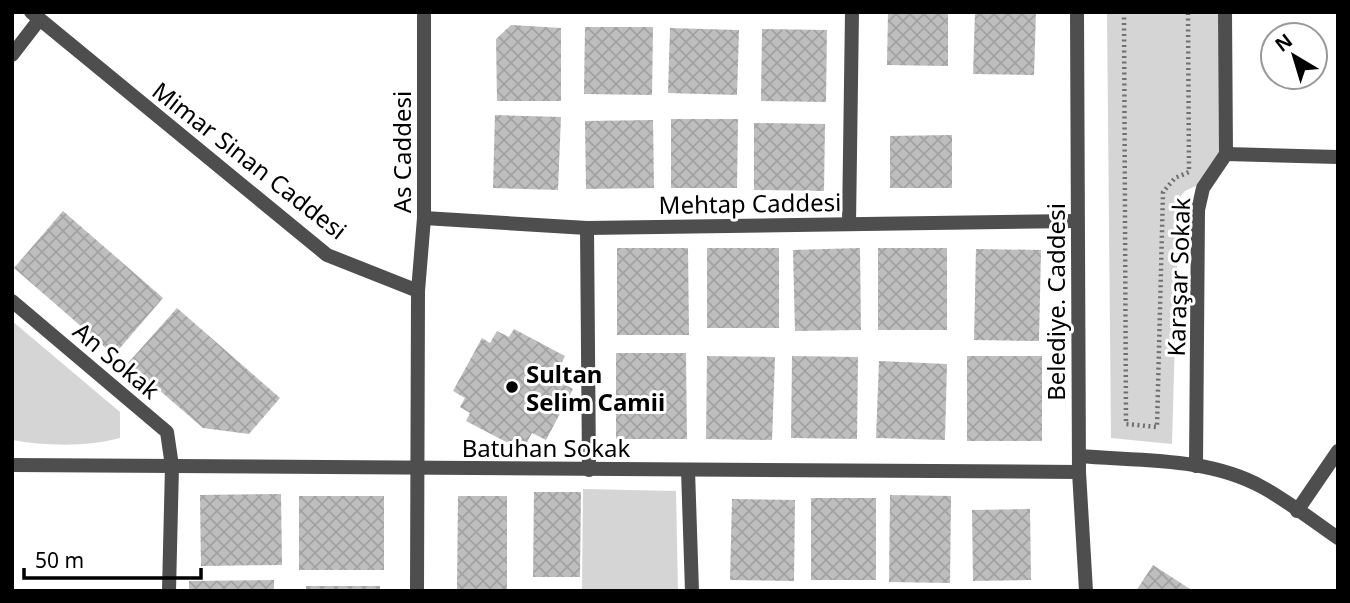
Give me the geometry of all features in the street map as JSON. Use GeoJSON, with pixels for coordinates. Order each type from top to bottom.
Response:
{"type":"FeatureCollection","features":[{"type":"Feature","properties":{"kind":"street","name":"As Caddesi"},"geometry":{"type":"LineString","coordinates":[[418,291],[424,218],[424,12]]}},
{"type":"Feature","properties":{"kind":"street"},"geometry":{"type":"LineString","coordinates":[[849,224],[852,12]]}},
{"type":"Feature","properties":{"kind":"street","name":"Belediye. Caddesi"},"geometry":{"type":"LineString","coordinates":[[1077,12],[1079,472],[1086,591]]}},
{"type":"Feature","properties":{"kind":"street"},"geometry":{"type":"LineString","coordinates":[[1225,12],[1226,155],[1338,157]]}},
{"type":"Feature","properties":{"kind":"street"},"geometry":{"type":"LineString","coordinates":[[12,55],[35,16]]}},
{"type":"Feature","properties":{"kind":"street","name":"Mimar Sinan Caddesi"},"geometry":{"type":"LineString","coordinates":[[35,16],[327,255],[418,291]]}},
{"type":"Feature","properties":{"kind":"street","name":"Karaşar Sokak"},"geometry":{"type":"LineString","coordinates":[[1196,466],[1198,210],[1203,188],[1226,155]]}},
{"type":"Feature","properties":{"kind":"street","name":"Mehtap Caddesi"},"geometry":{"type":"LineString","coordinates":[[424,218],[587,228],[1077,221]]}},
{"type":"Feature","properties":{"kind":"street"},"geometry":{"type":"LineString","coordinates":[[587,228],[589,470]]}},
{"type":"Feature","properties":{"kind":"street"},"geometry":{"type":"LineString","coordinates":[[417,591],[418,291]]}},
{"type":"Feature","properties":{"kind":"street","name":"An Sokak"},"geometry":{"type":"LineString","coordinates":[[12,301],[167,432],[172,466],[169,591]]}},
{"type":"Feature","properties":{"kind":"street"},"geometry":{"type":"LineString","coordinates":[[1297,511],[1338,451]]}},
{"type":"Feature","properties":{"kind":"street"},"geometry":{"type":"LineString","coordinates":[[1079,456],[1196,466],[1236,476],[1262,487],[1338,538]]}},
{"type":"Feature","properties":{"kind":"street","name":"Batuhan Sokak"},"geometry":{"type":"LineString","coordinates":[[12,465],[1079,472]]}},
{"type":"Feature","properties":{"kind":"street"},"geometry":{"type":"LineString","coordinates":[[688,470],[692,591]]}},
{"type":"Feature","properties":{"kind":"path"},"geometry":{"type":"LineString","coordinates":[[1124,12],[1126,424],[1157,427],[1163,192],[1175,178],[1189,172],[1188,12]]}},
{"type":"Feature","properties":{"kind":"shaded area"},"geometry":{"type":"Polygon","coordinates":[[[1107,12],[1228,12],[1219,175],[1185,191],[1179,198],[1172,444],[1111,438],[1107,12]]]}},
{"type":"Feature","properties":{"kind":"shaded area"},"geometry":{"type":"Polygon","coordinates":[[[12,321],[120,412],[120,438],[66,445],[12,440],[12,321]]]}},
{"type":"Feature","properties":{"kind":"shaded area"},"geometry":{"type":"Polygon","coordinates":[[[583,489],[676,491],[678,591],[582,591],[583,489]]]}},
{"type":"Feature","properties":{"kind":"building"},"geometry":{"type":"Polygon","coordinates":[[[888,12],[948,12],[948,66],[887,65],[888,12]]]}},
{"type":"Feature","properties":{"kind":"building"},"geometry":{"type":"Polygon","coordinates":[[[975,12],[1036,12],[1034,75],[973,74],[975,12]]]}},
{"type":"Feature","properties":{"kind":"building"},"geometry":{"type":"Polygon","coordinates":[[[511,25],[561,28],[561,101],[497,101],[496,39],[511,25]]]}},
{"type":"Feature","properties":{"kind":"building"},"geometry":{"type":"Polygon","coordinates":[[[585,27],[653,27],[652,95],[584,94],[585,27]]]}},
{"type":"Feature","properties":{"kind":"building"},"geometry":{"type":"Polygon","coordinates":[[[670,28],[739,30],[737,95],[668,93],[670,28]]]}},
{"type":"Feature","properties":{"kind":"building"},"geometry":{"type":"Polygon","coordinates":[[[762,29],[827,30],[826,102],[761,101],[762,29]]]}},
{"type":"Feature","properties":{"kind":"building"},"geometry":{"type":"Polygon","coordinates":[[[495,115],[561,117],[558,190],[493,188],[495,115]]]}},
{"type":"Feature","properties":{"kind":"building"},"geometry":{"type":"Polygon","coordinates":[[[671,119],[738,119],[737,188],[671,188],[671,119]]]}},
{"type":"Feature","properties":{"kind":"building"},"geometry":{"type":"Polygon","coordinates":[[[653,120],[654,188],[586,189],[585,121],[653,120]]]}},
{"type":"Feature","properties":{"kind":"building"},"geometry":{"type":"Polygon","coordinates":[[[754,123],[825,124],[824,191],[754,190],[754,123]]]}},
{"type":"Feature","properties":{"kind":"building"},"geometry":{"type":"Polygon","coordinates":[[[952,135],[952,188],[890,188],[890,136],[952,135]]]}},
{"type":"Feature","properties":{"kind":"building"},"geometry":{"type":"Polygon","coordinates":[[[63,211],[163,298],[114,355],[14,268],[63,211]]]}},
{"type":"Feature","properties":{"kind":"building"},"geometry":{"type":"Polygon","coordinates":[[[617,248],[688,248],[689,335],[617,335],[617,248]]]}},
{"type":"Feature","properties":{"kind":"building"},"geometry":{"type":"Polygon","coordinates":[[[707,248],[779,248],[779,328],[707,328],[707,248]]]}},
{"type":"Feature","properties":{"kind":"building"},"geometry":{"type":"Polygon","coordinates":[[[860,248],[861,330],[795,331],[793,250],[860,248]]]}},
{"type":"Feature","properties":{"kind":"building"},"geometry":{"type":"Polygon","coordinates":[[[878,248],[947,248],[947,330],[878,330],[878,248]]]}},
{"type":"Feature","properties":{"kind":"building"},"geometry":{"type":"Polygon","coordinates":[[[976,249],[1041,250],[1039,341],[974,340],[976,249]]]}},
{"type":"Feature","properties":{"kind":"building"},"geometry":{"type":"Polygon","coordinates":[[[177,308],[280,398],[249,434],[203,428],[128,363],[177,308]]]}},
{"type":"Feature","properties":{"kind":"building","name":"Sultan Selim Camii"},"geometry":{"type":"Polygon","coordinates":[[[514,329],[565,356],[561,364],[572,370],[564,384],[573,389],[546,440],[532,433],[526,444],[514,437],[510,444],[466,421],[470,413],[460,407],[465,398],[453,391],[482,338],[490,343],[497,331],[509,337],[514,329]]]}},
{"type":"Feature","properties":{"kind":"building"},"geometry":{"type":"Polygon","coordinates":[[[616,353],[686,353],[687,439],[616,439],[616,353]]]}},
{"type":"Feature","properties":{"kind":"building"},"geometry":{"type":"Polygon","coordinates":[[[707,356],[775,357],[772,440],[706,439],[707,356]]]}},
{"type":"Feature","properties":{"kind":"building"},"geometry":{"type":"Polygon","coordinates":[[[792,356],[858,357],[857,439],[791,438],[792,356]]]}},
{"type":"Feature","properties":{"kind":"building"},"geometry":{"type":"Polygon","coordinates":[[[967,356],[1042,356],[1042,441],[967,441],[967,356]]]}},
{"type":"Feature","properties":{"kind":"building"},"geometry":{"type":"Polygon","coordinates":[[[879,361],[947,364],[945,440],[876,438],[879,361]]]}},
{"type":"Feature","properties":{"kind":"building"},"geometry":{"type":"Polygon","coordinates":[[[534,492],[581,492],[580,577],[533,577],[534,492]]]}},
{"type":"Feature","properties":{"kind":"building"},"geometry":{"type":"Polygon","coordinates":[[[281,494],[282,565],[201,566],[200,495],[281,494]]]}},
{"type":"Feature","properties":{"kind":"building"},"geometry":{"type":"Polygon","coordinates":[[[890,495],[951,496],[950,583],[889,582],[890,495]]]}},
{"type":"Feature","properties":{"kind":"building"},"geometry":{"type":"Polygon","coordinates":[[[299,496],[384,496],[384,570],[299,570],[299,496]]]}},
{"type":"Feature","properties":{"kind":"building"},"geometry":{"type":"Polygon","coordinates":[[[458,496],[507,496],[507,589],[457,589],[458,496]]]}},
{"type":"Feature","properties":{"kind":"building"},"geometry":{"type":"Polygon","coordinates":[[[811,498],[876,498],[876,580],[811,580],[811,498]]]}},
{"type":"Feature","properties":{"kind":"building"},"geometry":{"type":"Polygon","coordinates":[[[732,499],[795,500],[794,581],[730,580],[732,499]]]}},
{"type":"Feature","properties":{"kind":"building"},"geometry":{"type":"Polygon","coordinates":[[[1030,509],[1031,580],[973,581],[972,510],[1030,509]]]}},
{"type":"Feature","properties":{"kind":"building"},"geometry":{"type":"Polygon","coordinates":[[[1153,565],[1193,591],[1136,591],[1153,565]]]}},
{"type":"Feature","properties":{"kind":"building"},"geometry":{"type":"Polygon","coordinates":[[[274,580],[274,591],[189,591],[189,581],[274,580]]]}},
{"type":"Feature","properties":{"kind":"building"},"geometry":{"type":"Polygon","coordinates":[[[306,586],[380,586],[380,591],[306,591],[306,586]]]}},
{"type":"Feature","properties":{"kind":"place","name":"Sultan Selim Camii"},"geometry":{"type":"Point","coordinates":[512,387]}}]}
